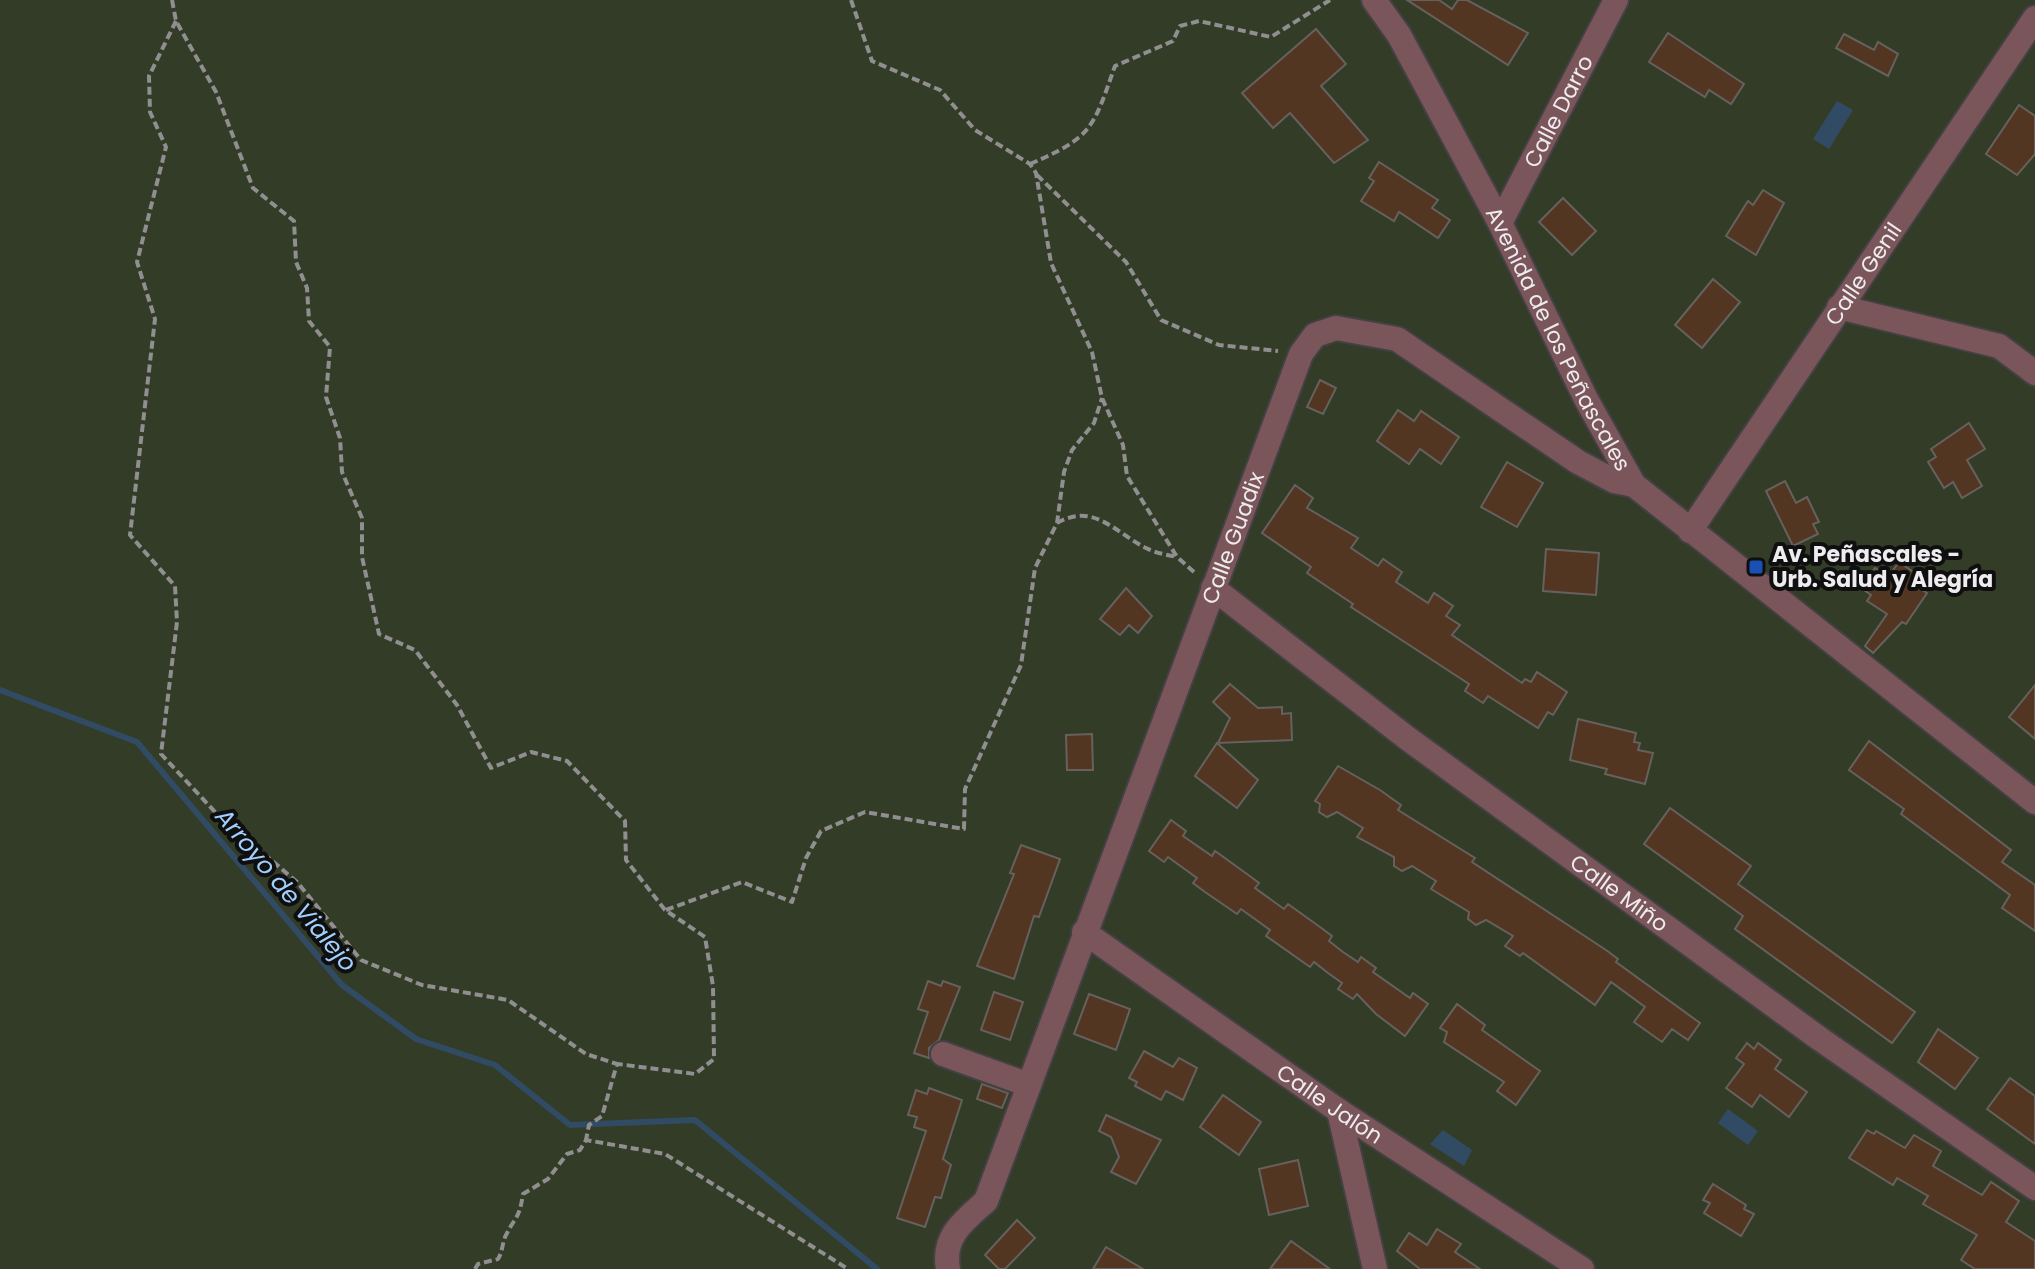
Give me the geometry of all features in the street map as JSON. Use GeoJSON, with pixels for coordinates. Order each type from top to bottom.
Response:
{"type":"FeatureCollection","features":[{"type":"Feature","properties":{"kind":"street","name":"Avenida de los Peñascales"},"geometry":{"type":"LineString","coordinates":[[1374,0],[1399,35],[1500,223],[1586,399],[1634,485],[2035,802]]}},
{"type":"Feature","properties":{"kind":"street","name":"Calle Darro"},"geometry":{"type":"LineString","coordinates":[[1500,223],[1616,0]]}},
{"type":"Feature","properties":{"kind":"street","name":"Calle Genil"},"geometry":{"type":"LineString","coordinates":[[1690,531],[2035,18]]}},
{"type":"Feature","properties":{"kind":"street"},"geometry":{"type":"LineString","coordinates":[[1839,307],[1999,346],[2035,373]]}},
{"type":"Feature","properties":{"kind":"street"},"geometry":{"type":"LineString","coordinates":[[1301,354],[1315,335],[1336,328],[1397,339],[1578,462],[1614,481],[1634,485]]}},
{"type":"Feature","properties":{"kind":"street","name":"Calle Guadix"},"geometry":{"type":"LineString","coordinates":[[948,1269],[945,1255],[952,1232],[986,1201],[1301,354]]}},
{"type":"Feature","properties":{"kind":"street","name":"Calle Miño"},"geometry":{"type":"LineString","coordinates":[[1213,588],[1420,748],[1820,1039],[2035,1188]]}},
{"type":"Feature","properties":{"kind":"street","name":"Calle Jalón"},"geometry":{"type":"LineString","coordinates":[[1084,932],[1339,1111],[1582,1269]]}},
{"type":"Feature","properties":{"kind":"street"},"geometry":{"type":"LineString","coordinates":[[943,1054],[1029,1085]]}},
{"type":"Feature","properties":{"kind":"street"},"geometry":{"type":"LineString","coordinates":[[1339,1111],[1375,1269]]}},
{"type":"Feature","properties":{"kind":"path"},"geometry":{"type":"LineString","coordinates":[[172,0],[176,21],[216,92],[253,188],[294,221],[296,262],[307,288],[309,321],[330,347],[326,397],[340,438],[342,472],[362,518],[362,557],[379,634],[415,650],[457,705],[491,768],[531,752],[567,761],[625,821],[626,860],[665,910],[705,937],[713,986],[714,1059],[695,1074],[617,1064],[586,1054],[508,1000],[422,985],[361,960],[297,882],[216,813],[161,754],[177,622],[175,586],[130,535],[155,319],[137,262],[166,147],[150,112],[149,76],[176,21]]}},
{"type":"Feature","properties":{"kind":"path"},"geometry":{"type":"LineString","coordinates":[[851,0],[872,61],[940,90],[975,130],[1030,164],[1126,262],[1161,320],[1219,345],[1301,354]]}},
{"type":"Feature","properties":{"kind":"path"},"geometry":{"type":"LineString","coordinates":[[1030,164],[1070,146],[1095,123],[1115,66],[1173,41],[1180,26],[1199,21],[1271,37],[1330,0]]}},
{"type":"Feature","properties":{"kind":"path"},"geometry":{"type":"LineString","coordinates":[[1036,173],[1051,263],[1092,352],[1102,398],[1123,445],[1127,476],[1177,557],[1213,588]]}},
{"type":"Feature","properties":{"kind":"path"},"geometry":{"type":"LineString","coordinates":[[665,910],[742,882],[792,902],[806,858],[821,831],[865,812],[964,829],[965,789],[1021,665],[1035,568],[1057,523],[1064,472],[1072,450],[1094,423],[1102,398]]}},
{"type":"Feature","properties":{"kind":"path"},"geometry":{"type":"LineString","coordinates":[[1057,523],[1072,514],[1090,515],[1150,550],[1177,557]]}},
{"type":"Feature","properties":{"kind":"path"},"geometry":{"type":"LineString","coordinates":[[475,1269],[478,1264],[498,1259],[505,1249],[505,1237],[519,1218],[523,1194],[548,1179],[567,1154],[580,1150],[589,1125],[602,1116],[617,1064]]}},
{"type":"Feature","properties":{"kind":"path"},"geometry":{"type":"LineString","coordinates":[[586,1140],[665,1154],[848,1269]]}},
{"type":"Feature","properties":{"kind":"green space"},"geometry":{"type":"Polygon","coordinates":[[[0,0],[2035,0],[2035,1269],[0,1269],[0,0]]]}},
{"type":"Feature","properties":{"kind":"water"},"geometry":{"type":"Polygon","coordinates":[[[1837,101],[1853,110],[1829,149],[1813,139],[1837,101]]]}},
{"type":"Feature","properties":{"kind":"water"},"geometry":{"type":"Polygon","coordinates":[[[1728,1109],[1758,1131],[1748,1145],[1718,1123],[1728,1109]]]}},
{"type":"Feature","properties":{"kind":"water"},"geometry":{"type":"Polygon","coordinates":[[[1443,1130],[1472,1150],[1464,1166],[1430,1144],[1443,1130]]]}},
{"type":"Feature","properties":{"kind":"building"},"geometry":{"type":"Polygon","coordinates":[[[1407,0],[1439,0],[1452,9],[1458,0],[1467,0],[1528,33],[1508,65],[1407,0]]]}},
{"type":"Feature","properties":{"kind":"building"},"geometry":{"type":"Polygon","coordinates":[[[1316,29],[1346,64],[1321,86],[1368,140],[1334,163],[1290,113],[1273,128],[1242,93],[1316,29]]]}},
{"type":"Feature","properties":{"kind":"building"},"geometry":{"type":"Polygon","coordinates":[[[1668,33],[1744,84],[1731,104],[1709,90],[1705,97],[1649,62],[1668,33]]]}},
{"type":"Feature","properties":{"kind":"building"},"geometry":{"type":"Polygon","coordinates":[[[1844,34],[1874,50],[1878,42],[1898,54],[1888,76],[1836,48],[1844,34]]]}},
{"type":"Feature","properties":{"kind":"building"},"geometry":{"type":"Polygon","coordinates":[[[2019,105],[2035,116],[2035,154],[2017,175],[1986,154],[2019,105]]]}},
{"type":"Feature","properties":{"kind":"building"},"geometry":{"type":"Polygon","coordinates":[[[1379,162],[1438,200],[1432,208],[1450,220],[1438,238],[1399,212],[1394,221],[1361,201],[1374,181],[1369,178],[1379,162]]]}},
{"type":"Feature","properties":{"kind":"building"},"geometry":{"type":"Polygon","coordinates":[[[1763,190],[1784,203],[1756,255],[1726,236],[1748,201],[1753,205],[1763,190]]]}},
{"type":"Feature","properties":{"kind":"building"},"geometry":{"type":"Polygon","coordinates":[[[1563,198],[1596,231],[1572,255],[1539,222],[1563,198]]]}},
{"type":"Feature","properties":{"kind":"building"},"geometry":{"type":"Polygon","coordinates":[[[1713,279],[1740,302],[1702,348],[1675,325],[1713,279]]]}},
{"type":"Feature","properties":{"kind":"building"},"geometry":{"type":"Polygon","coordinates":[[[1320,380],[1336,388],[1323,414],[1307,407],[1320,380]]]}},
{"type":"Feature","properties":{"kind":"building"},"geometry":{"type":"Polygon","coordinates":[[[1398,410],[1414,421],[1421,411],[1459,437],[1441,464],[1420,449],[1409,464],[1377,441],[1398,410]]]}},
{"type":"Feature","properties":{"kind":"building"},"geometry":{"type":"Polygon","coordinates":[[[1969,423],[1985,449],[1967,460],[1982,486],[1962,498],[1953,482],[1944,488],[1928,462],[1936,457],[1931,449],[1969,423]]]}},
{"type":"Feature","properties":{"kind":"building"},"geometry":{"type":"Polygon","coordinates":[[[1507,462],[1543,483],[1517,527],[1481,507],[1507,462]]]}},
{"type":"Feature","properties":{"kind":"building"},"geometry":{"type":"Polygon","coordinates":[[[1785,481],[1796,503],[1807,497],[1819,522],[1813,524],[1818,534],[1793,546],[1766,491],[1785,481]]]}},
{"type":"Feature","properties":{"kind":"building"},"geometry":{"type":"Polygon","coordinates":[[[1295,485],[1313,498],[1307,508],[1358,538],[1351,548],[1378,566],[1383,559],[1402,572],[1396,582],[1428,603],[1434,593],[1453,606],[1446,616],[1460,625],[1452,635],[1522,683],[1525,679],[1531,682],[1537,672],[1567,692],[1553,715],[1548,712],[1538,728],[1488,696],[1483,703],[1465,691],[1469,684],[1351,607],[1353,604],[1307,573],[1311,567],[1262,533],[1295,485]]]}},
{"type":"Feature","properties":{"kind":"building"},"geometry":{"type":"Polygon","coordinates":[[[1546,549],[1599,553],[1596,595],[1543,591],[1546,549]]]}},
{"type":"Feature","properties":{"kind":"building"},"geometry":{"type":"Polygon","coordinates":[[[1899,562],[1928,582],[1922,590],[1927,593],[1906,624],[1902,622],[1873,653],[1865,646],[1887,614],[1867,601],[1871,595],[1861,588],[1875,568],[1888,577],[1899,562]]]}},
{"type":"Feature","properties":{"kind":"building"},"geometry":{"type":"Polygon","coordinates":[[[1126,588],[1152,616],[1138,633],[1129,625],[1120,635],[1100,619],[1126,588]]]}},
{"type":"Feature","properties":{"kind":"building"},"geometry":{"type":"Polygon","coordinates":[[[1230,684],[1258,708],[1282,707],[1282,714],[1291,713],[1292,740],[1218,743],[1230,718],[1213,702],[1230,684]]]}},
{"type":"Feature","properties":{"kind":"building"},"geometry":{"type":"Polygon","coordinates":[[[2035,685],[2035,739],[2009,717],[2035,685]]]}},
{"type":"Feature","properties":{"kind":"building"},"geometry":{"type":"Polygon","coordinates":[[[1578,719],[1636,733],[1634,742],[1640,743],[1638,750],[1653,753],[1645,784],[1605,774],[1607,769],[1570,760],[1578,719]]]}},
{"type":"Feature","properties":{"kind":"building"},"geometry":{"type":"Polygon","coordinates":[[[1092,734],[1093,770],[1067,770],[1066,735],[1092,734]]]}},
{"type":"Feature","properties":{"kind":"building"},"geometry":{"type":"Polygon","coordinates":[[[1869,741],[2011,850],[2002,862],[2035,885],[2035,931],[2002,908],[2010,895],[1901,814],[1904,809],[1849,770],[1869,741]]]}},
{"type":"Feature","properties":{"kind":"building"},"geometry":{"type":"Polygon","coordinates":[[[1217,743],[1258,780],[1237,808],[1195,776],[1217,743]]]}},
{"type":"Feature","properties":{"kind":"building"},"geometry":{"type":"Polygon","coordinates":[[[1338,766],[1380,790],[1401,805],[1398,810],[1475,858],[1472,862],[1606,950],[1618,959],[1616,962],[1700,1023],[1688,1040],[1672,1029],[1662,1042],[1634,1022],[1645,1007],[1611,982],[1595,1005],[1523,953],[1520,956],[1505,946],[1513,936],[1486,920],[1476,925],[1468,919],[1469,912],[1431,889],[1436,881],[1412,866],[1402,871],[1394,866],[1394,857],[1357,837],[1363,828],[1337,812],[1327,817],[1319,812],[1320,804],[1315,801],[1338,766]]]}},
{"type":"Feature","properties":{"kind":"building"},"geometry":{"type":"Polygon","coordinates":[[[1670,808],[1751,866],[1738,884],[1915,1012],[1892,1043],[1735,929],[1743,916],[1644,844],[1670,808]]]}},
{"type":"Feature","properties":{"kind":"building"},"geometry":{"type":"Polygon","coordinates":[[[1171,820],[1186,831],[1183,836],[1212,856],[1215,851],[1247,874],[1259,883],[1255,888],[1284,909],[1288,904],[1332,936],[1329,941],[1343,952],[1358,962],[1361,957],[1376,968],[1373,972],[1410,998],[1413,993],[1428,1004],[1405,1036],[1376,1014],[1357,994],[1353,999],[1338,989],[1342,983],[1314,962],[1310,967],[1266,936],[1270,930],[1241,909],[1237,914],[1193,883],[1197,878],[1168,857],[1164,862],[1149,851],[1171,820]]]}},
{"type":"Feature","properties":{"kind":"building"},"geometry":{"type":"Polygon","coordinates":[[[1021,845],[1060,859],[1039,917],[1034,916],[1014,979],[977,966],[1014,874],[1010,873],[1021,845]]]}},
{"type":"Feature","properties":{"kind":"building"},"geometry":{"type":"Polygon","coordinates":[[[928,981],[941,986],[943,981],[960,987],[939,1040],[929,1048],[929,1058],[914,1053],[928,1012],[918,1009],[928,981]]]}},
{"type":"Feature","properties":{"kind":"building"},"geometry":{"type":"Polygon","coordinates":[[[994,992],[1023,1002],[1010,1040],[981,1030],[994,992]]]}},
{"type":"Feature","properties":{"kind":"building"},"geometry":{"type":"Polygon","coordinates":[[[1089,994],[1130,1009],[1116,1050],[1074,1034],[1089,994]]]}},
{"type":"Feature","properties":{"kind":"building"},"geometry":{"type":"Polygon","coordinates":[[[1457,1004],[1485,1025],[1482,1030],[1540,1071],[1516,1105],[1497,1091],[1504,1082],[1444,1042],[1447,1032],[1440,1028],[1457,1004]]]}},
{"type":"Feature","properties":{"kind":"building"},"geometry":{"type":"Polygon","coordinates":[[[1938,1029],[1978,1058],[1955,1089],[1918,1062],[1938,1029]]]}},
{"type":"Feature","properties":{"kind":"building"},"geometry":{"type":"Polygon","coordinates":[[[1747,1043],[1754,1049],[1758,1043],[1781,1060],[1775,1069],[1807,1092],[1789,1117],[1760,1095],[1752,1107],[1726,1088],[1744,1064],[1736,1058],[1747,1043]]]}},
{"type":"Feature","properties":{"kind":"building"},"geometry":{"type":"Polygon","coordinates":[[[1144,1051],[1173,1067],[1179,1058],[1197,1068],[1183,1100],[1166,1091],[1161,1100],[1135,1086],[1137,1082],[1129,1078],[1144,1051]]]}},
{"type":"Feature","properties":{"kind":"building"},"geometry":{"type":"Polygon","coordinates":[[[2010,1078],[2035,1096],[2035,1144],[1987,1109],[2010,1078]]]}},
{"type":"Feature","properties":{"kind":"building"},"geometry":{"type":"Polygon","coordinates":[[[982,1084],[1008,1093],[1002,1108],[977,1099],[982,1084]]]}},
{"type":"Feature","properties":{"kind":"building"},"geometry":{"type":"Polygon","coordinates":[[[929,1088],[962,1100],[943,1159],[951,1165],[941,1198],[935,1197],[925,1227],[897,1218],[926,1131],[914,1127],[917,1117],[908,1115],[916,1090],[927,1094],[929,1088]]]}},
{"type":"Feature","properties":{"kind":"building"},"geometry":{"type":"Polygon","coordinates":[[[1223,1095],[1261,1122],[1239,1155],[1200,1127],[1223,1095]]]}},
{"type":"Feature","properties":{"kind":"building"},"geometry":{"type":"Polygon","coordinates":[[[1106,1115],[1161,1140],[1136,1184],[1111,1172],[1119,1157],[1111,1137],[1099,1131],[1106,1115]]]}},
{"type":"Feature","properties":{"kind":"building"},"geometry":{"type":"Polygon","coordinates":[[[1867,1130],[1874,1134],[1876,1131],[1905,1148],[1914,1135],[1941,1151],[1933,1166],[1982,1195],[1991,1182],[2019,1201],[2006,1222],[2035,1241],[2035,1269],[1975,1269],[1961,1260],[1977,1235],[1923,1204],[1928,1196],[1897,1178],[1893,1185],[1849,1158],[1867,1130]]]}},
{"type":"Feature","properties":{"kind":"building"},"geometry":{"type":"Polygon","coordinates":[[[1298,1160],[1308,1206],[1269,1215],[1259,1169],[1298,1160]]]}},
{"type":"Feature","properties":{"kind":"building"},"geometry":{"type":"Polygon","coordinates":[[[1713,1184],[1746,1205],[1744,1209],[1754,1214],[1741,1236],[1704,1213],[1710,1203],[1703,1200],[1713,1184]]]}},
{"type":"Feature","properties":{"kind":"building"},"geometry":{"type":"Polygon","coordinates":[[[1017,1220],[1035,1238],[1005,1269],[999,1269],[985,1255],[1017,1220]]]}},
{"type":"Feature","properties":{"kind":"building"},"geometry":{"type":"Polygon","coordinates":[[[1437,1229],[1461,1244],[1455,1252],[1480,1269],[1420,1269],[1397,1251],[1409,1233],[1427,1245],[1437,1229]]]}},
{"type":"Feature","properties":{"kind":"building"},"geometry":{"type":"Polygon","coordinates":[[[1291,1241],[1330,1269],[1270,1269],[1291,1241]]]}},
{"type":"Feature","properties":{"kind":"building"},"geometry":{"type":"Polygon","coordinates":[[[1106,1247],[1143,1269],[1093,1269],[1106,1247]]]}},
{"type":"Feature","properties":{"kind":"waterway","name":"Arroyo de Vialejo"},"geometry":{"type":"LineString","coordinates":[[0,690],[137,742],[342,985],[416,1039],[495,1065],[570,1125],[695,1120],[877,1269]]}},
{"type":"Feature","properties":{"kind":"place","name":"Av. Peñascales - Urb. Salud y Alegría"},"geometry":{"type":"Point","coordinates":[1756,567]}}]}
